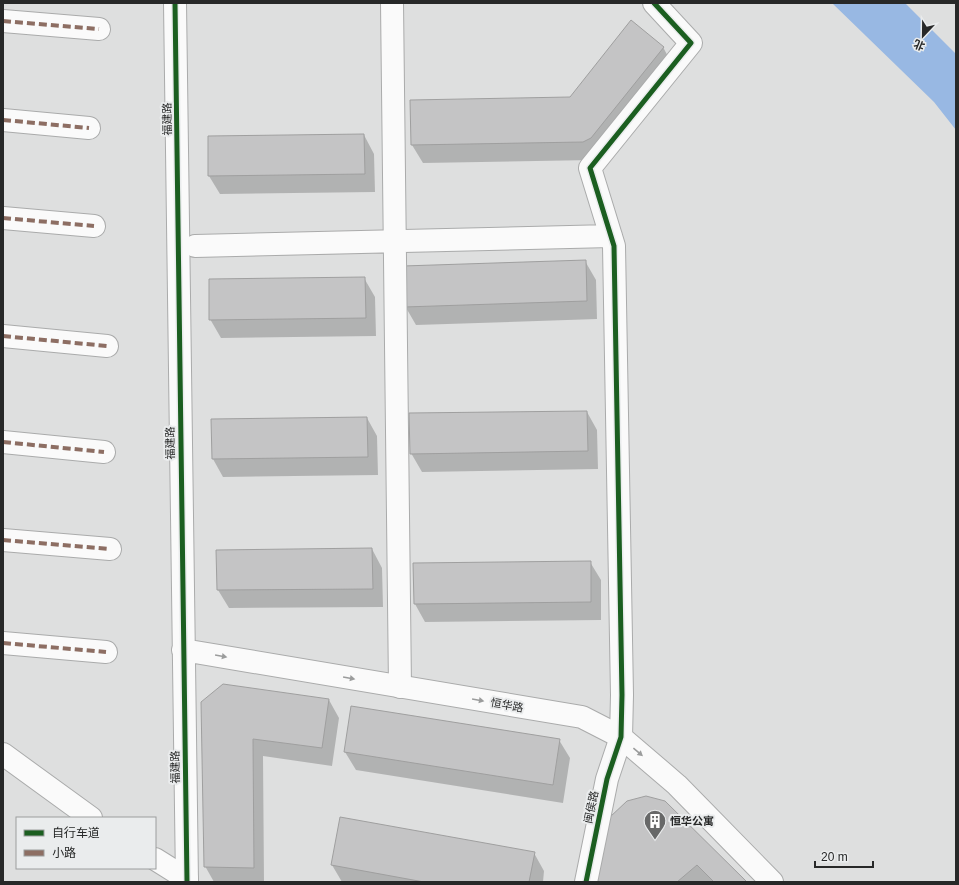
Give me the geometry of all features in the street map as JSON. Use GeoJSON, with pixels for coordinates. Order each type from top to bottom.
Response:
{"type":"FeatureCollection","features":[{"type":"Feature","properties":{"kind":"street","name":"福建路"},"geometry":{"type":"LineString","coordinates":[[176,3],[187,880]]}},
{"type":"Feature","properties":{"kind":"street"},"geometry":{"type":"LineString","coordinates":[[392,3],[400,687]]}},
{"type":"Feature","properties":{"kind":"street","name":"闽侯路"},"geometry":{"type":"LineString","coordinates":[[586,882],[607,779],[621,737],[614,254],[611,236],[590,168],[691,43],[654,3]]}},
{"type":"Feature","properties":{"kind":"street"},"geometry":{"type":"LineString","coordinates":[[3,21],[99,29]]}},
{"type":"Feature","properties":{"kind":"street"},"geometry":{"type":"LineString","coordinates":[[3,120],[89,128]]}},
{"type":"Feature","properties":{"kind":"street"},"geometry":{"type":"LineString","coordinates":[[3,218],[94,226]]}},
{"type":"Feature","properties":{"kind":"street"},"geometry":{"type":"LineString","coordinates":[[195,246],[611,236]]}},
{"type":"Feature","properties":{"kind":"street"},"geometry":{"type":"LineString","coordinates":[[3,336],[107,346]]}},
{"type":"Feature","properties":{"kind":"street"},"geometry":{"type":"LineString","coordinates":[[3,442],[104,452]]}},
{"type":"Feature","properties":{"kind":"street"},"geometry":{"type":"LineString","coordinates":[[3,540],[110,549]]}},
{"type":"Feature","properties":{"kind":"street"},"geometry":{"type":"LineString","coordinates":[[3,643],[106,652]]}},
{"type":"Feature","properties":{"kind":"street","name":"恒华路"},"geometry":{"type":"LineString","coordinates":[[183,650],[582,717],[621,737],[677,785],[772,882]]}},
{"type":"Feature","properties":{"kind":"street"},"geometry":{"type":"LineString","coordinates":[[3,754],[91,817]]}},
{"type":"Feature","properties":{"kind":"street"},"geometry":{"type":"LineString","coordinates":[[156,860],[187,880]]}},
{"type":"Feature","properties":{"kind":"water"},"geometry":{"type":"Polygon","coordinates":[[[832,3],[905,3],[956,54],[956,130],[934,102],[832,3]]]}},
{"type":"Feature","properties":{"kind":"building"},"geometry":{"type":"Polygon","coordinates":[[[631,20],[664,47],[591,138],[583,142],[411,145],[410,100],[570,97],[631,20]]]}},
{"type":"Feature","properties":{"kind":"building"},"geometry":{"type":"Polygon","coordinates":[[[364,134],[365,174],[208,176],[208,136],[364,134]]]}},
{"type":"Feature","properties":{"kind":"building"},"geometry":{"type":"Polygon","coordinates":[[[586,260],[587,301],[404,307],[403,266],[586,260]]]}},
{"type":"Feature","properties":{"kind":"building"},"geometry":{"type":"Polygon","coordinates":[[[365,277],[366,318],[209,320],[209,279],[365,277]]]}},
{"type":"Feature","properties":{"kind":"building"},"geometry":{"type":"Polygon","coordinates":[[[587,411],[588,451],[410,454],[409,413],[587,411]]]}},
{"type":"Feature","properties":{"kind":"building"},"geometry":{"type":"Polygon","coordinates":[[[367,417],[368,457],[212,459],[211,419],[367,417]]]}},
{"type":"Feature","properties":{"kind":"building"},"geometry":{"type":"Polygon","coordinates":[[[372,548],[373,589],[217,590],[216,550],[372,548]]]}},
{"type":"Feature","properties":{"kind":"building"},"geometry":{"type":"Polygon","coordinates":[[[591,561],[591,602],[414,604],[413,563],[591,561]]]}},
{"type":"Feature","properties":{"kind":"building"},"geometry":{"type":"Polygon","coordinates":[[[223,684],[329,699],[322,748],[253,739],[254,868],[204,867],[201,702],[223,684]]]}},
{"type":"Feature","properties":{"kind":"building"},"geometry":{"type":"Polygon","coordinates":[[[351,706],[560,739],[553,785],[344,752],[351,706]]]}},
{"type":"Feature","properties":{"kind":"building","name":"恒华公寓"},"geometry":{"type":"Polygon","coordinates":[[[646,796],[665,801],[747,882],[714,882],[697,865],[677,882],[593,882],[610,817],[627,801],[646,796]]]}},
{"type":"Feature","properties":{"kind":"building"},"geometry":{"type":"Polygon","coordinates":[[[340,817],[535,852],[529,882],[424,882],[331,865],[340,817]]]}},
{"type":"Feature","properties":{"kind":"marked path"},"geometry":{"type":"LineString","coordinates":[[3,21],[99,29]]}},
{"type":"Feature","properties":{"kind":"marked path"},"geometry":{"type":"LineString","coordinates":[[3,120],[89,128]]}},
{"type":"Feature","properties":{"kind":"marked path"},"geometry":{"type":"LineString","coordinates":[[3,218],[94,226]]}},
{"type":"Feature","properties":{"kind":"marked path"},"geometry":{"type":"LineString","coordinates":[[3,336],[107,346]]}},
{"type":"Feature","properties":{"kind":"marked path"},"geometry":{"type":"LineString","coordinates":[[3,442],[104,452]]}},
{"type":"Feature","properties":{"kind":"marked path"},"geometry":{"type":"LineString","coordinates":[[3,540],[110,549]]}},
{"type":"Feature","properties":{"kind":"marked path"},"geometry":{"type":"LineString","coordinates":[[3,643],[106,652]]}},
{"type":"Feature","properties":{"kind":"cycle path"},"geometry":{"type":"LineString","coordinates":[[175,3],[187,882]]}},
{"type":"Feature","properties":{"kind":"cycle path"},"geometry":{"type":"LineString","coordinates":[[586,882],[607,779],[621,737],[622,695],[614,246],[590,168],[691,43],[654,3]]}},
{"type":"Feature","properties":{"kind":"place","name":"恒华公寓"},"geometry":{"type":"Point","coordinates":[655,840]}}]}
